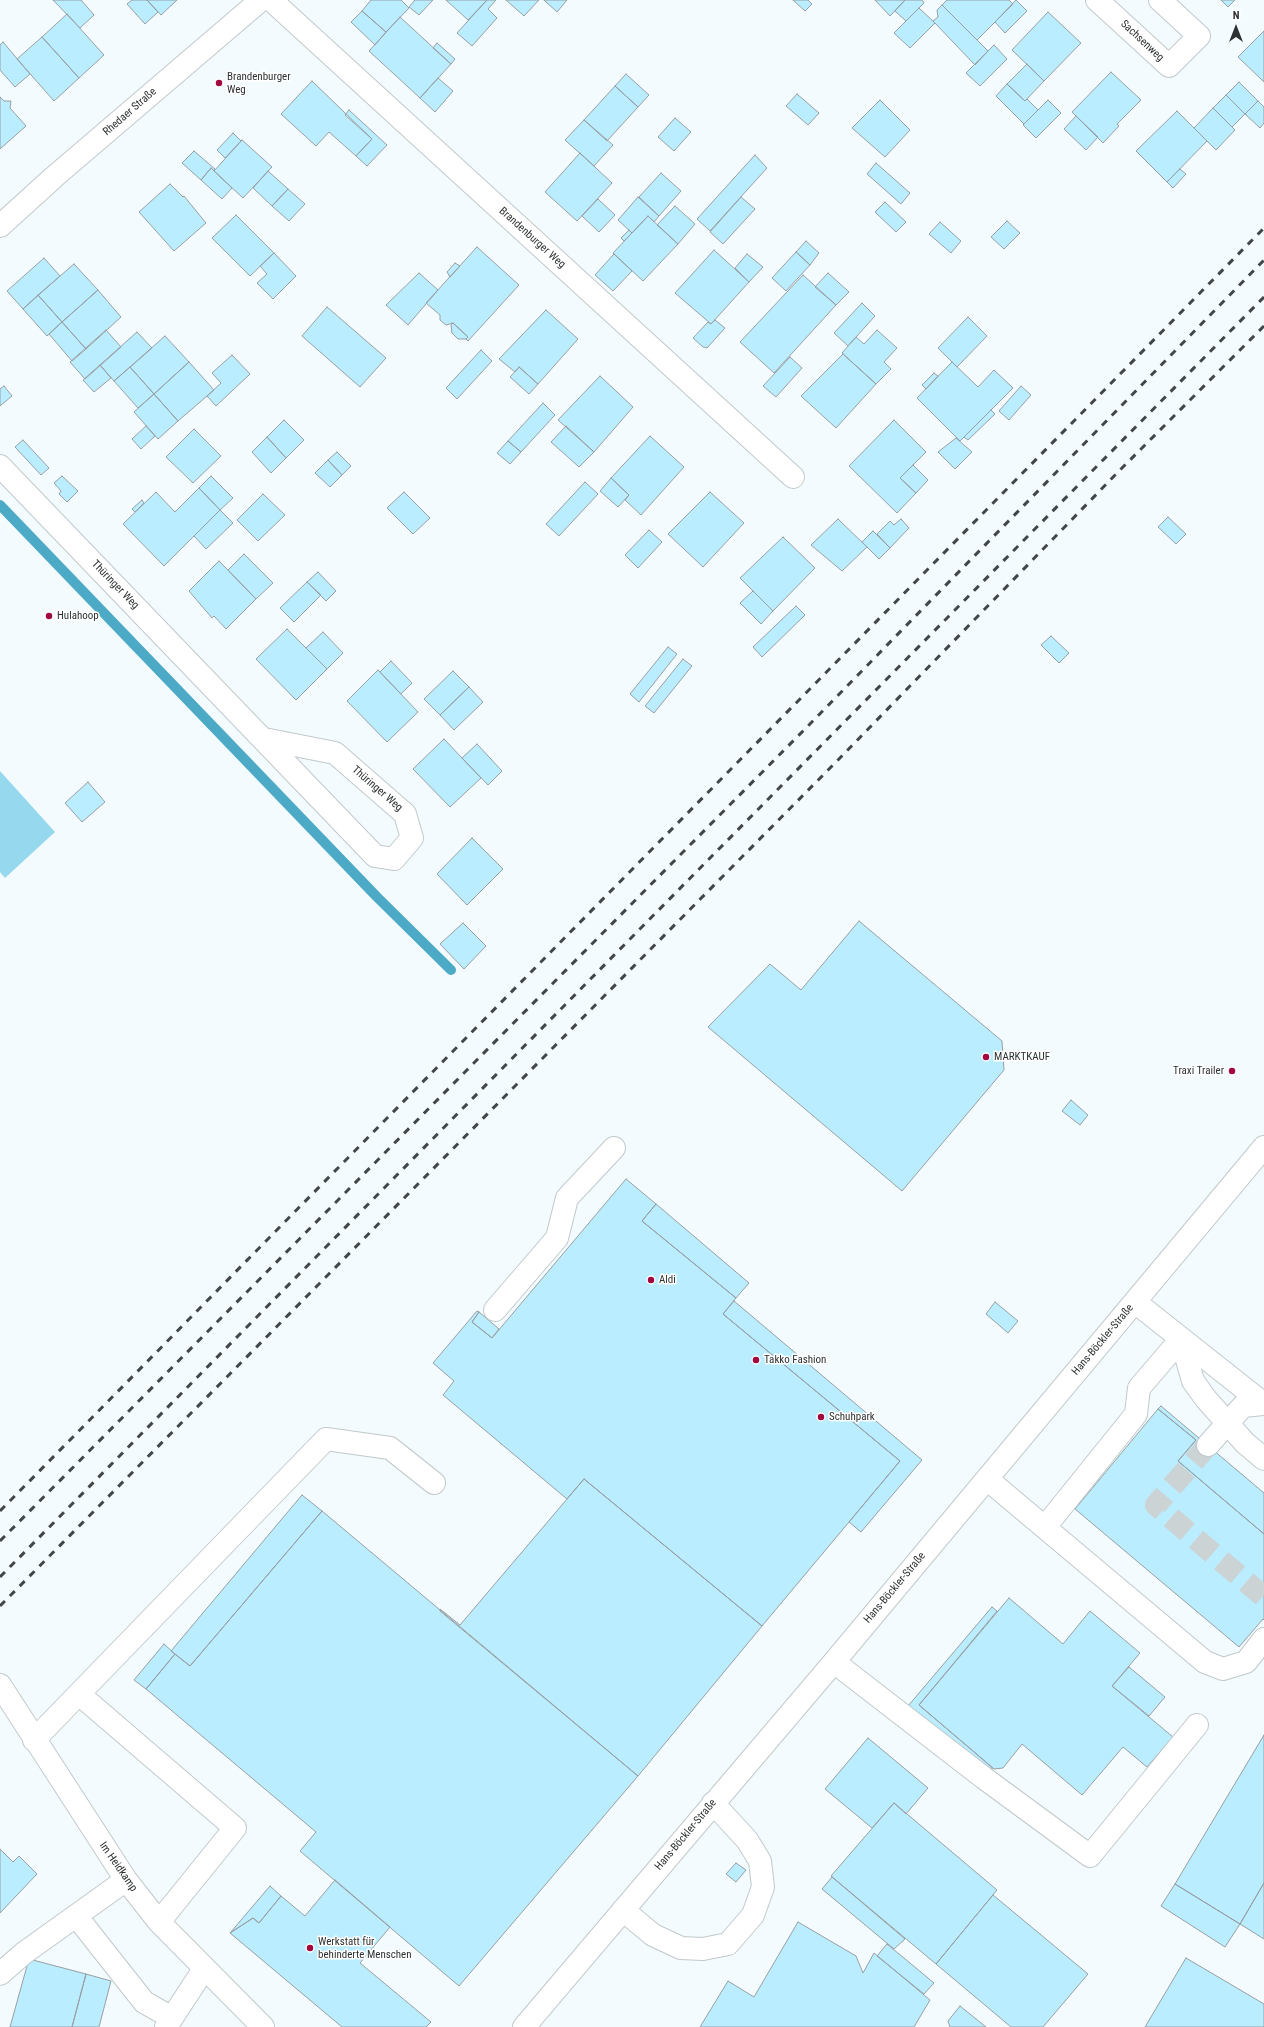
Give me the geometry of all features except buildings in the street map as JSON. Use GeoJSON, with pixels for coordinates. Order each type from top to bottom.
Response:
{"type":"FeatureCollection","features":[{"type":"Feature","properties":{"kind":"street","name":"Rhedaer Straße"},"geometry":{"type":"LineString","coordinates":[[0,226],[54,177],[261,0]]}},
{"type":"Feature","properties":{"kind":"street","name":"Brandenburger Weg"},"geometry":{"type":"LineString","coordinates":[[271,0],[793,476]]}},
{"type":"Feature","properties":{"kind":"street","name":"Sachsenweg"},"geometry":{"type":"LineString","coordinates":[[1097,0],[1169,66],[1198,36],[1160,0]]}},
{"type":"Feature","properties":{"kind":"street","name":"Thüringer Weg"},"geometry":{"type":"LineString","coordinates":[[0,466],[375,856],[394,859],[412,838],[405,814],[335,753],[264,739]]}},
{"type":"Feature","properties":{"kind":"street","name":"Hans-Böckler-Straße"},"geometry":{"type":"LineString","coordinates":[[524,2027],[834,1662],[1264,1147]]}},
{"type":"Feature","properties":{"kind":"street"},"geometry":{"type":"LineString","coordinates":[[495,1310],[558,1238],[567,1198],[614,1148]]}},
{"type":"Feature","properties":{"kind":"street"},"geometry":{"type":"LineString","coordinates":[[1135,1302],[1264,1404]]}},
{"type":"Feature","properties":{"kind":"street"},"geometry":{"type":"LineString","coordinates":[[1181,1339],[1193,1381],[1206,1399],[1245,1443],[1264,1459]]}},
{"type":"Feature","properties":{"kind":"street"},"geometry":{"type":"LineString","coordinates":[[1044,1527],[1136,1414],[1140,1388],[1181,1339]]}},
{"type":"Feature","properties":{"kind":"street"},"geometry":{"type":"LineString","coordinates":[[1208,1445],[1243,1406],[1264,1404]]}},
{"type":"Feature","properties":{"kind":"street"},"geometry":{"type":"LineString","coordinates":[[34,1740],[80,1695],[326,1439],[390,1448],[434,1483]]}},
{"type":"Feature","properties":{"kind":"street"},"geometry":{"type":"LineString","coordinates":[[987,1479],[1205,1662],[1223,1669],[1246,1662],[1264,1639]]}},
{"type":"Feature","properties":{"kind":"street"},"geometry":{"type":"LineString","coordinates":[[834,1662],[984,1778],[1090,1856],[1197,1725]]}},
{"type":"Feature","properties":{"kind":"street","name":"Im Heidkamp"},"geometry":{"type":"LineString","coordinates":[[0,1685],[34,1740],[126,1880],[159,1922],[263,2027]]}},
{"type":"Feature","properties":{"kind":"street"},"geometry":{"type":"LineString","coordinates":[[80,1695],[235,1828],[159,1922]]}},
{"type":"Feature","properties":{"kind":"street"},"geometry":{"type":"LineString","coordinates":[[623,1910],[653,1935],[681,1948],[703,1950],[728,1944],[753,1915],[762,1887],[760,1861],[747,1840],[713,1803]]}},
{"type":"Feature","properties":{"kind":"street"},"geometry":{"type":"LineString","coordinates":[[0,1974],[24,1954],[126,1880]]}},
{"type":"Feature","properties":{"kind":"street"},"geometry":{"type":"LineString","coordinates":[[77,1916],[144,2002],[169,2022],[204,1969]]}},
{"type":"Feature","properties":{"kind":"shaded area"},"geometry":{"type":"Polygon","coordinates":[[[0,771],[55,832],[5,878],[0,872],[0,771]]]}},
{"type":"Feature","properties":{"kind":"waterway"},"geometry":{"type":"LineString","coordinates":[[0,505],[377,897],[451,970]]}},
{"type":"Feature","properties":{"kind":"tunnel"},"geometry":{"type":"LineString","coordinates":[[1208,1445],[1156,1505],[1264,1597]]}},
{"type":"Feature","properties":{"kind":"railway"},"geometry":{"type":"LineString","coordinates":[[0,1511],[1264,228]]}},
{"type":"Feature","properties":{"kind":"railway"},"geometry":{"type":"LineString","coordinates":[[0,1541],[805,729],[1264,260]]}},
{"type":"Feature","properties":{"kind":"railway"},"geometry":{"type":"LineString","coordinates":[[0,1577],[1264,297]]}},
{"type":"Feature","properties":{"kind":"railway"},"geometry":{"type":"LineString","coordinates":[[0,1606],[838,760],[1120,470],[1264,326]]}},
{"type":"Feature","properties":{"kind":"place","name":"Brandenburger Weg"},"geometry":{"type":"Point","coordinates":[219,83]}},
{"type":"Feature","properties":{"kind":"place","name":"Hulahoop"},"geometry":{"type":"Point","coordinates":[49,616]}},
{"type":"Feature","properties":{"kind":"place","name":"MARKTKAUF"},"geometry":{"type":"Point","coordinates":[986,1057]}},
{"type":"Feature","properties":{"kind":"place","name":"Traxi Trailer"},"geometry":{"type":"Point","coordinates":[1232,1071]}},
{"type":"Feature","properties":{"kind":"place","name":"Aldi"},"geometry":{"type":"Point","coordinates":[651,1280]}},
{"type":"Feature","properties":{"kind":"place","name":"Takko Fashion"},"geometry":{"type":"Point","coordinates":[756,1360]}},
{"type":"Feature","properties":{"kind":"place","name":"Schuhpark"},"geometry":{"type":"Point","coordinates":[821,1417]}},
{"type":"Feature","properties":{"kind":"place","name":"Werkstatt für behinderte Menschen"},"geometry":{"type":"Point","coordinates":[310,1948]}}]}
